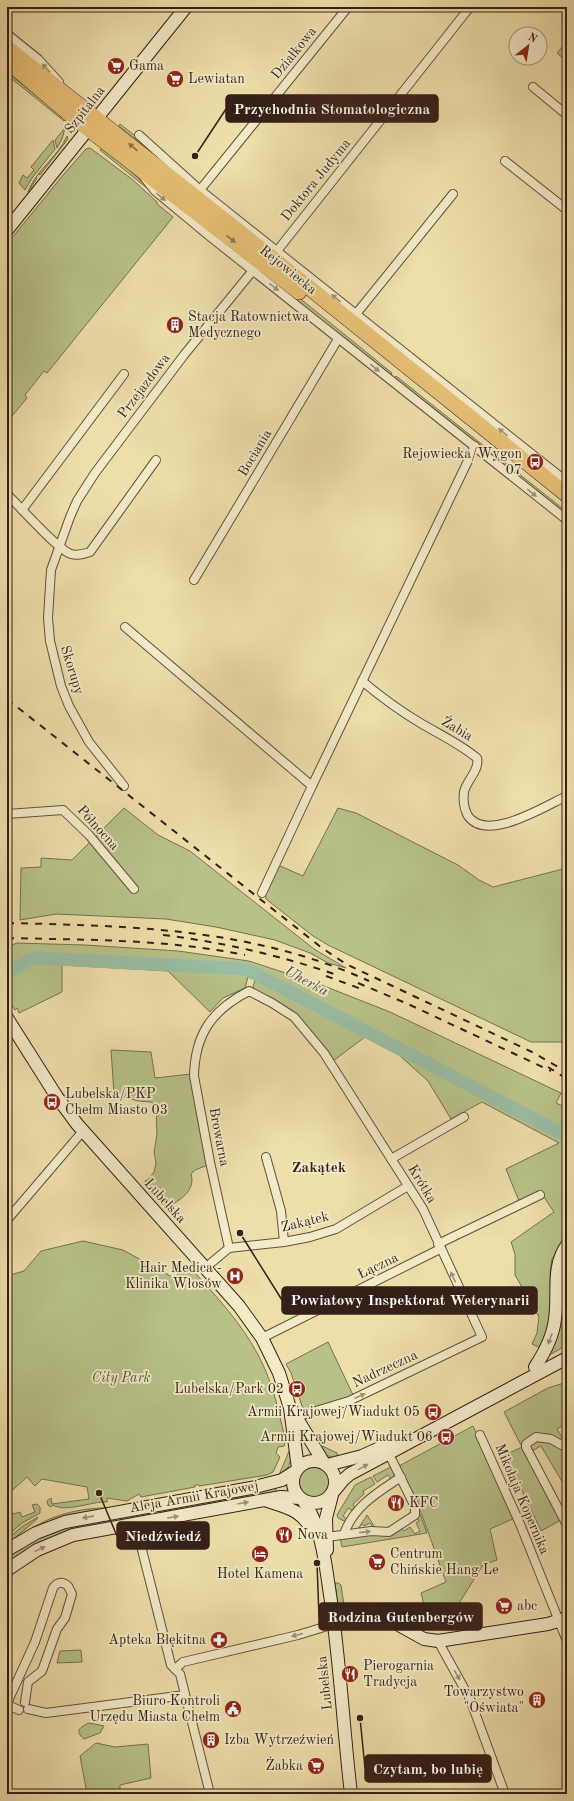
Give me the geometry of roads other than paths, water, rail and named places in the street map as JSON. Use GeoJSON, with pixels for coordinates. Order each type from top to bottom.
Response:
{"type":"FeatureCollection","features":[{"type":"Feature","properties":{"kind":"highway","name":"Rejowiecka"},"geometry":{"type":"LineString","coordinates":[[7,48],[70,98],[93,124],[137,166],[266,260],[567,506]]}},
{"type":"Feature","properties":{"kind":"highway","name":"Rejowiecka"},"geometry":{"type":"LineString","coordinates":[[7,61],[93,124],[567,495]]}},
{"type":"Feature","properties":{"kind":"main road","name":"Szpitalna"},"geometry":{"type":"LineString","coordinates":[[7,230],[93,124],[183,8]]}},
{"type":"Feature","properties":{"kind":"main road","name":"Lubelska"},"geometry":{"type":"LineString","coordinates":[[7,1018],[57,1097],[83,1131],[248,1317],[262,1338],[279,1373],[293,1412],[325,1464]]}},
{"type":"Feature","properties":{"kind":"main road"},"geometry":{"type":"LineString","coordinates":[[539,1369],[552,1333],[556,1313],[558,1286],[556,1272],[558,1262],[567,1245]]}},
{"type":"Feature","properties":{"kind":"main road"},"geometry":{"type":"LineString","coordinates":[[558,1286],[567,1304]]}},
{"type":"Feature","properties":{"kind":"main road"},"geometry":{"type":"LineString","coordinates":[[567,1351],[539,1369],[389,1454],[345,1477],[327,1500],[313,1504],[302,1500],[295,1492],[293,1486],[297,1470],[309,1462],[316,1461],[325,1464],[349,1460],[383,1447],[539,1369],[567,1358]]}},
{"type":"Feature","properties":{"kind":"main road"},"geometry":{"type":"LineString","coordinates":[[539,1369],[567,1367]]}},
{"type":"Feature","properties":{"kind":"main road","name":"Lubelska"},"geometry":{"type":"LineString","coordinates":[[293,1412],[297,1470]]}},
{"type":"Feature","properties":{"kind":"main road"},"geometry":{"type":"LineString","coordinates":[[325,1464],[335,1476],[333,1493]]}},
{"type":"Feature","properties":{"kind":"main road","name":"Aleja Armii Krajowej"},"geometry":{"type":"LineString","coordinates":[[7,1550],[43,1530],[73,1520],[251,1488],[282,1480],[297,1470]]}},
{"type":"Feature","properties":{"kind":"main road","name":"Lubelska"},"geometry":{"type":"LineString","coordinates":[[333,1493],[326,1518],[324,1541],[351,1794]]}},
{"type":"Feature","properties":{"kind":"main road","name":"Aleja Armii Krajowej"},"geometry":{"type":"LineString","coordinates":[[7,1570],[29,1554],[62,1539],[125,1525],[286,1496],[302,1500]]}},
{"type":"Feature","properties":{"kind":"main road","name":"Lubelska"},"geometry":{"type":"LineString","coordinates":[[265,1500],[291,1508],[302,1515],[324,1541]]}},
{"type":"Feature","properties":{"kind":"main road","name":"Lubelska"},"geometry":{"type":"LineString","coordinates":[[302,1500],[314,1519],[324,1541]]}},
{"type":"Feature","properties":{"kind":"main road"},"geometry":{"type":"LineString","coordinates":[[334,1624],[388,1619],[424,1640],[438,1641],[563,1620]]}},
{"type":"Feature","properties":{"kind":"street","name":"Działkowa"},"geometry":{"type":"LineString","coordinates":[[200,190],[348,7]]}},
{"type":"Feature","properties":{"kind":"street","name":"Doktora Judyma"},"geometry":{"type":"LineString","coordinates":[[266,260],[470,7]]}},
{"type":"Feature","properties":{"kind":"street"},"geometry":{"type":"LineString","coordinates":[[7,34],[38,59],[56,78],[70,98]]}},
{"type":"Feature","properties":{"kind":"street"},"geometry":{"type":"LineString","coordinates":[[533,88],[567,114]]}},
{"type":"Feature","properties":{"kind":"street"},"geometry":{"type":"LineString","coordinates":[[139,135],[200,190],[338,339],[567,520]]}},
{"type":"Feature","properties":{"kind":"street"},"geometry":{"type":"LineString","coordinates":[[504,161],[567,210]]}},
{"type":"Feature","properties":{"kind":"street"},"geometry":{"type":"LineString","coordinates":[[356,314],[453,194]]}},
{"type":"Feature","properties":{"kind":"street"},"geometry":{"type":"LineString","coordinates":[[266,260],[356,314],[567,482]]}},
{"type":"Feature","properties":{"kind":"street","name":"Przejazdowa"},"geometry":{"type":"LineString","coordinates":[[59,546],[77,501],[95,473],[184,355],[266,260]]}},
{"type":"Feature","properties":{"kind":"street","name":"Bociania"},"geometry":{"type":"LineString","coordinates":[[194,580],[338,339]]}},
{"type":"Feature","properties":{"kind":"street"},"geometry":{"type":"LineString","coordinates":[[22,510],[124,374]]}},
{"type":"Feature","properties":{"kind":"street"},"geometry":{"type":"LineString","coordinates":[[262,893],[475,446]]}},
{"type":"Feature","properties":{"kind":"street"},"geometry":{"type":"LineString","coordinates":[[7,494],[59,546],[70,554],[79,555],[90,552],[156,460]]}},
{"type":"Feature","properties":{"kind":"street","name":"Skorupy"},"geometry":{"type":"LineString","coordinates":[[59,546],[51,570],[48,597],[50,641],[55,663],[66,699],[77,722],[90,742],[124,786]]}},
{"type":"Feature","properties":{"kind":"street"},"geometry":{"type":"LineString","coordinates":[[124,626],[312,786]]}},
{"type":"Feature","properties":{"kind":"street","name":"Żabia"},"geometry":{"type":"LineString","coordinates":[[362,681],[384,700],[459,744],[477,758],[477,766],[464,790],[466,812],[471,819],[493,826],[510,823],[567,796]]}},
{"type":"Feature","properties":{"kind":"street","name":"Północna"},"geometry":{"type":"LineString","coordinates":[[7,814],[63,810],[89,835],[134,889]]}},
{"type":"Feature","properties":{"kind":"street","name":"Browarna"},"geometry":{"type":"LineString","coordinates":[[229,1248],[210,1162],[194,1076],[197,1049],[204,1031],[211,1019],[226,1005],[249,991],[294,1017],[324,1053]]}},
{"type":"Feature","properties":{"kind":"street","name":"Krótka"},"geometry":{"type":"LineString","coordinates":[[324,1053],[423,1209],[439,1247],[482,1337]]}},
{"type":"Feature","properties":{"kind":"street"},"geometry":{"type":"LineString","coordinates":[[391,1159],[464,1117]]}},
{"type":"Feature","properties":{"kind":"street"},"geometry":{"type":"LineString","coordinates":[[7,1220],[83,1131]]}},
{"type":"Feature","properties":{"kind":"street"},"geometry":{"type":"LineString","coordinates":[[266,1157],[281,1211],[284,1242]]}},
{"type":"Feature","properties":{"kind":"street","name":"Zakątek"},"geometry":{"type":"LineString","coordinates":[[229,1248],[284,1242],[317,1236],[336,1229],[408,1186]]}},
{"type":"Feature","properties":{"kind":"street","name":"Łączna"},"geometry":{"type":"LineString","coordinates":[[262,1338],[540,1195]]}},
{"type":"Feature","properties":{"kind":"street"},"geometry":{"type":"LineString","coordinates":[[205,1268],[229,1248]]}},
{"type":"Feature","properties":{"kind":"street","name":"Nadrzeczna"},"geometry":{"type":"LineString","coordinates":[[293,1412],[349,1401],[482,1337]]}},
{"type":"Feature","properties":{"kind":"street","name":"Mikołaja Kopernika"},"geometry":{"type":"LineString","coordinates":[[480,1435],[496,1467],[563,1620],[567,1642]]}},
{"type":"Feature","properties":{"kind":"street"},"geometry":{"type":"LineString","coordinates":[[567,1448],[551,1439],[536,1437],[526,1444],[531,1459],[567,1525]]}},
{"type":"Feature","properties":{"kind":"street"},"geometry":{"type":"LineString","coordinates":[[324,1541],[344,1534],[371,1531],[389,1532],[415,1515],[415,1507],[389,1454]]}},
{"type":"Feature","properties":{"kind":"street"},"geometry":{"type":"LineString","coordinates":[[344,1534],[349,1521],[361,1506],[401,1477]]}},
{"type":"Feature","properties":{"kind":"street"},"geometry":{"type":"LineString","coordinates":[[139,1538],[147,1521]]}},
{"type":"Feature","properties":{"kind":"street"},"geometry":{"type":"LineString","coordinates":[[125,1525],[139,1538],[173,1667],[180,1674],[210,1794]]}},
{"type":"Feature","properties":{"kind":"street"},"geometry":{"type":"LineString","coordinates":[[58,1583],[65,1583],[70,1588],[72,1594],[65,1618],[57,1629],[42,1672],[32,1679],[27,1683],[26,1706],[23,1712],[10,1706],[8,1703],[40,1628],[52,1588],[58,1583]]}},
{"type":"Feature","properties":{"kind":"street"},"geometry":{"type":"LineString","coordinates":[[173,1667],[183,1662],[298,1635],[334,1624]]}},
{"type":"Feature","properties":{"kind":"street"},"geometry":{"type":"LineString","coordinates":[[438,1641],[470,1699],[505,1794]]}},
{"type":"Feature","properties":{"kind":"street"},"geometry":{"type":"LineString","coordinates":[[21,1674],[32,1679]]}},
{"type":"Feature","properties":{"kind":"street"},"geometry":{"type":"LineString","coordinates":[[26,1706],[46,1713],[185,1695]]}},
{"type":"Feature","properties":{"kind":"waterway","name":"Uherka"},"geometry":{"type":"LineString","coordinates":[[7,973],[29,960],[38,958],[246,969],[567,1136]]}},
{"type":"Feature","properties":{"kind":"railway"},"geometry":{"type":"LineString","coordinates":[[7,699],[322,948],[346,964],[532,1052],[567,1072]]}},
{"type":"Feature","properties":{"kind":"railway"},"geometry":{"type":"LineString","coordinates":[[7,923],[146,929],[191,933],[236,940],[281,950],[325,963],[369,981]]}},
{"type":"Feature","properties":{"kind":"railway"},"geometry":{"type":"LineString","coordinates":[[163,935],[206,941],[250,950],[334,974]]}},
{"type":"Feature","properties":{"kind":"railway"},"geometry":{"type":"LineString","coordinates":[[7,938],[156,943],[245,955]]}},
{"type":"Feature","properties":{"kind":"railway"},"geometry":{"type":"LineString","coordinates":[[326,976],[364,990]]}},
{"type":"Feature","properties":{"kind":"railway"},"geometry":{"type":"LineString","coordinates":[[358,983],[408,1004],[551,1071]]}},
{"type":"Feature","properties":{"kind":"railway"},"geometry":{"type":"LineString","coordinates":[[548,1067],[567,1079]]}},
{"type":"Feature","properties":{"kind":"place","name":"Gama"},"geometry":{"type":"Point","coordinates":[116,66]}},
{"type":"Feature","properties":{"kind":"place","name":"Lewiatan"},"geometry":{"type":"Point","coordinates":[175,79]}},
{"type":"Feature","properties":{"kind":"place","name":"Przychodnia Stomatologiczna"},"geometry":{"type":"Point","coordinates":[195,156]}},
{"type":"Feature","properties":{"kind":"place","name":"Stacja Ratownictwa Medycznego"},"geometry":{"type":"Point","coordinates":[175,325]}},
{"type":"Feature","properties":{"kind":"place","name":"Rejowiecka/Wygon 07"},"geometry":{"type":"Point","coordinates":[535,462]}},
{"type":"Feature","properties":{"kind":"place","name":"Lubelska/PKP Chełm Miasto 03"},"geometry":{"type":"Point","coordinates":[52,1102]}},
{"type":"Feature","properties":{"kind":"place","name":"Powiatowy Inspektorat Weterynarii"},"geometry":{"type":"Point","coordinates":[240,1233]}},
{"type":"Feature","properties":{"kind":"place","name":"Hair Medica - Klinika Włosów"},"geometry":{"type":"Point","coordinates":[235,1276]}},
{"type":"Feature","properties":{"kind":"place","name":"Lubelska/Park 02"},"geometry":{"type":"Point","coordinates":[297,1389]}},
{"type":"Feature","properties":{"kind":"place","name":"Armii Krajowej/Wiadukt 05"},"geometry":{"type":"Point","coordinates":[433,1412]}},
{"type":"Feature","properties":{"kind":"place","name":"Armii Krajowej/Wiadukt 06"},"geometry":{"type":"Point","coordinates":[446,1437]}},
{"type":"Feature","properties":{"kind":"place","name":"Niedźwiedź"},"geometry":{"type":"Point","coordinates":[99,1493]}},
{"type":"Feature","properties":{"kind":"place","name":"KFC"},"geometry":{"type":"Point","coordinates":[396,1503]}},
{"type":"Feature","properties":{"kind":"place","name":"Nova"},"geometry":{"type":"Point","coordinates":[284,1535]}},
{"type":"Feature","properties":{"kind":"place","name":"Hotel Kamena"},"geometry":{"type":"Point","coordinates":[260,1554]}},
{"type":"Feature","properties":{"kind":"place","name":"Centrum Chińskie Hang Le"},"geometry":{"type":"Point","coordinates":[377,1562]}},
{"type":"Feature","properties":{"kind":"place","name":"Rodzina Gutenbergów"},"geometry":{"type":"Point","coordinates":[317,1563]}},
{"type":"Feature","properties":{"kind":"place","name":"abc"},"geometry":{"type":"Point","coordinates":[504,1606]}},
{"type":"Feature","properties":{"kind":"place","name":"Apteka Błękitna"},"geometry":{"type":"Point","coordinates":[219,1640]}},
{"type":"Feature","properties":{"kind":"place","name":"Pierogarnia Tradycja"},"geometry":{"type":"Point","coordinates":[350,1674]}},
{"type":"Feature","properties":{"kind":"place","name":"Towarzystwo \"Oświata\""},"geometry":{"type":"Point","coordinates":[537,1700]}},
{"type":"Feature","properties":{"kind":"place","name":"Biuro Kontroli Urzędu Miasta Chełm"},"geometry":{"type":"Point","coordinates":[233,1709]}},
{"type":"Feature","properties":{"kind":"place","name":"Czytam, bo lubię"},"geometry":{"type":"Point","coordinates":[360,1718]}},
{"type":"Feature","properties":{"kind":"place","name":"Izba Wytrzeźwień"},"geometry":{"type":"Point","coordinates":[211,1740]}},
{"type":"Feature","properties":{"kind":"place","name":"Żabka"},"geometry":{"type":"Point","coordinates":[316,1766]}},
{"type":"Feature","properties":{"kind":"district","name":"Zakątek"},"geometry":{"type":"Point","coordinates":[319,1168]}},
{"type":"Feature","properties":{"kind":"park label","name":"City Park"},"geometry":{"type":"Point","coordinates":[121,1378]}}]}
